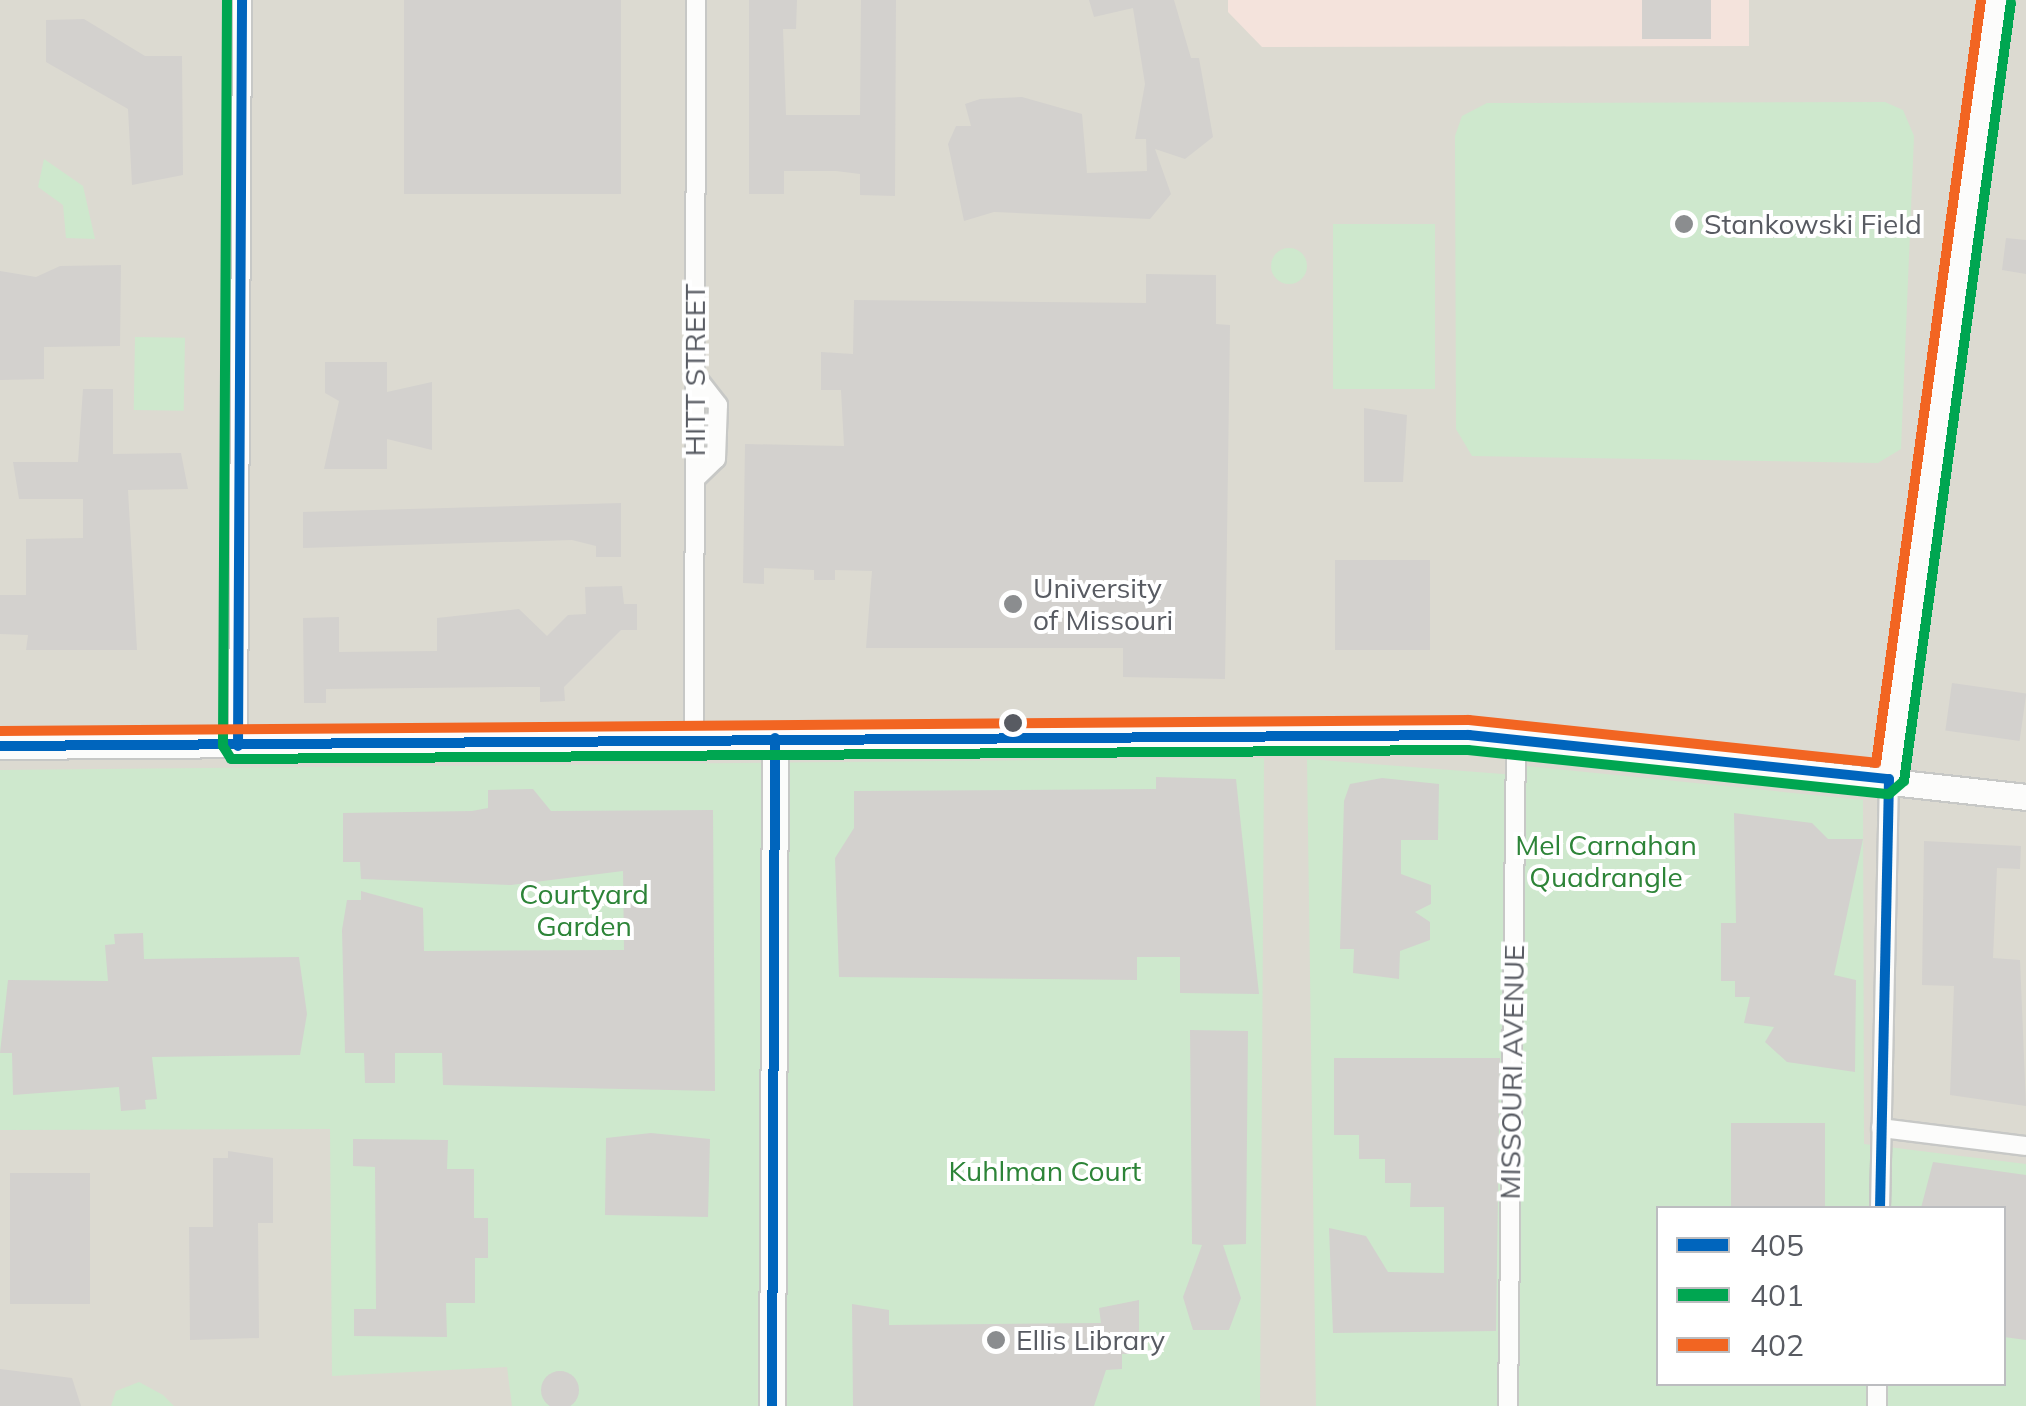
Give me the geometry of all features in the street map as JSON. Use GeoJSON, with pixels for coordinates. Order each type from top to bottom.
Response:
{"type":"FeatureCollection","features":[{"type":"Feature","properties":{"kind":"street"},"geometry":{"type":"LineString","coordinates":[[238,746],[242,0]]}},
{"type":"Feature","properties":{"kind":"street","name":"HITT STREET"},"geometry":{"type":"LineString","coordinates":[[694,739],[696,0]]}},
{"type":"Feature","properties":{"kind":"street"},"geometry":{"type":"LineString","coordinates":[[1880,1206],[1889,779],[1996,0]]}},
{"type":"Feature","properties":{"kind":"street"},"geometry":{"type":"LineString","coordinates":[[0,746],[775,738],[1516,738],[2026,796]]}},
{"type":"Feature","properties":{"kind":"street"},"geometry":{"type":"LineString","coordinates":[[772,1406],[775,738]]}},
{"type":"Feature","properties":{"kind":"street","name":"MISSOURI AVENUE"},"geometry":{"type":"LineString","coordinates":[[1508,1406],[1516,738]]}},
{"type":"Feature","properties":{"kind":"street"},"geometry":{"type":"LineString","coordinates":[[1881,1128],[2026,1146]]}},
{"type":"Feature","properties":{"kind":"shaded area","name":"University of Missouri"},"geometry":{"type":"Polygon","coordinates":[[[0,0],[2026,0],[2026,1406],[0,1406],[0,0]]]}},
{"type":"Feature","properties":{"kind":"shaded area"},"geometry":{"type":"Polygon","coordinates":[[[1228,0],[1749,0],[1749,46],[1262,47],[1228,12],[1228,0]]]}},
{"type":"Feature","properties":{"kind":"green space","name":"Stankowski Field"},"geometry":{"type":"Polygon","coordinates":[[[1885,102],[1903,110],[1914,136],[1901,449],[1878,463],[1472,456],[1456,429],[1455,136],[1462,116],[1487,103],[1885,102]]]}},
{"type":"Feature","properties":{"kind":"green space"},"geometry":{"type":"Polygon","coordinates":[[[44,159],[83,186],[95,239],[66,238],[63,205],[38,187],[44,159]]]}},
{"type":"Feature","properties":{"kind":"green space"},"geometry":{"type":"Polygon","coordinates":[[[1333,224],[1435,224],[1435,389],[1333,389],[1333,224]]]}},
{"type":"Feature","properties":{"kind":"green space"},"geometry":{"type":"Polygon","coordinates":[[[1289,248],[1301,254],[1307,266],[1301,278],[1289,284],[1277,278],[1271,266],[1277,254],[1289,248]]]}},
{"type":"Feature","properties":{"kind":"green space"},"geometry":{"type":"Polygon","coordinates":[[[135,337],[185,338],[184,411],[134,410],[135,337]]]}},
{"type":"Feature","properties":{"kind":"green space"},"geometry":{"type":"Polygon","coordinates":[[[1264,758],[1260,1406],[512,1406],[507,1367],[332,1376],[330,1129],[0,1130],[0,770],[1264,758]]]}},
{"type":"Feature","properties":{"kind":"green space","name":"Mel Carnahan Quadrangle"},"geometry":{"type":"Polygon","coordinates":[[[1307,759],[1516,775],[1517,765],[1863,800],[1864,1144],[2026,1164],[2026,1406],[1316,1406],[1307,759]]]}},
{"type":"Feature","properties":{"kind":"green space"},"geometry":{"type":"Polygon","coordinates":[[[139,1382],[174,1406],[111,1406],[116,1391],[139,1382]]]}},
{"type":"Feature","properties":{"kind":"building"},"geometry":{"type":"Polygon","coordinates":[[[404,0],[621,0],[621,194],[404,194],[404,0]]]}},
{"type":"Feature","properties":{"kind":"building"},"geometry":{"type":"Polygon","coordinates":[[[749,0],[797,0],[796,29],[783,29],[786,115],[860,115],[861,0],[896,0],[895,196],[860,195],[860,174],[836,171],[784,171],[784,194],[749,194],[749,0]]]}},
{"type":"Feature","properties":{"kind":"building"},"geometry":{"type":"Polygon","coordinates":[[[1089,0],[1174,0],[1191,58],[1199,58],[1213,137],[1185,159],[1155,149],[1171,194],[1150,219],[994,212],[964,221],[948,144],[956,126],[971,126],[965,104],[980,99],[1022,97],[1082,114],[1087,173],[1147,171],[1146,139],[1135,139],[1145,84],[1133,8],[1094,17],[1089,0]]]}},
{"type":"Feature","properties":{"kind":"building"},"geometry":{"type":"Polygon","coordinates":[[[1642,0],[1711,0],[1711,39],[1642,39],[1642,0]]]}},
{"type":"Feature","properties":{"kind":"building"},"geometry":{"type":"Polygon","coordinates":[[[84,19],[145,56],[182,56],[183,175],[132,185],[128,109],[46,62],[46,20],[84,19]]]}},
{"type":"Feature","properties":{"kind":"building"},"geometry":{"type":"Polygon","coordinates":[[[2006,238],[2026,240],[2026,274],[2002,270],[2006,238]]]}},
{"type":"Feature","properties":{"kind":"building"},"geometry":{"type":"Polygon","coordinates":[[[121,265],[120,346],[44,347],[44,379],[0,380],[0,271],[36,277],[60,266],[121,265]]]}},
{"type":"Feature","properties":{"kind":"building"},"geometry":{"type":"Polygon","coordinates":[[[1146,274],[1216,275],[1216,324],[1230,325],[1225,679],[1123,677],[1123,648],[866,648],[872,571],[835,570],[835,580],[814,580],[814,570],[764,568],[764,584],[743,583],[745,444],[844,446],[841,390],[821,390],[821,352],[853,354],[854,300],[1146,303],[1146,274]]]}},
{"type":"Feature","properties":{"kind":"building"},"geometry":{"type":"Polygon","coordinates":[[[325,362],[387,362],[387,392],[432,382],[432,450],[387,439],[387,469],[324,469],[339,401],[325,393],[325,362]]]}},
{"type":"Feature","properties":{"kind":"building"},"geometry":{"type":"Polygon","coordinates":[[[83,389],[113,389],[113,454],[181,453],[188,489],[128,490],[137,650],[26,650],[28,635],[0,634],[0,595],[26,595],[26,539],[83,538],[83,499],[19,499],[13,462],[78,462],[83,389]]]}},
{"type":"Feature","properties":{"kind":"building"},"geometry":{"type":"Polygon","coordinates":[[[1364,408],[1407,415],[1403,482],[1364,482],[1364,408]]]}},
{"type":"Feature","properties":{"kind":"building"},"geometry":{"type":"Polygon","coordinates":[[[621,503],[621,557],[596,557],[596,546],[572,540],[303,548],[303,512],[621,503]]]}},
{"type":"Feature","properties":{"kind":"building"},"geometry":{"type":"Polygon","coordinates":[[[1335,560],[1430,560],[1430,650],[1335,650],[1335,560]]]}},
{"type":"Feature","properties":{"kind":"building"},"geometry":{"type":"Polygon","coordinates":[[[622,586],[624,604],[637,604],[637,630],[621,630],[564,687],[565,701],[540,702],[540,687],[513,687],[326,689],[326,703],[304,703],[303,618],[339,617],[339,652],[437,651],[437,618],[519,609],[547,636],[568,615],[586,614],[585,587],[622,586]]]}},
{"type":"Feature","properties":{"kind":"building"},"geometry":{"type":"Polygon","coordinates":[[[1952,683],[2026,693],[2020,741],[1945,731],[1952,683]]]}},
{"type":"Feature","properties":{"kind":"building"},"geometry":{"type":"Polygon","coordinates":[[[1156,777],[1236,779],[1259,994],[1180,993],[1180,957],[1137,957],[1137,980],[839,977],[835,858],[854,828],[854,791],[1156,789],[1156,777]]]}},
{"type":"Feature","properties":{"kind":"building"},"geometry":{"type":"Polygon","coordinates":[[[1382,778],[1439,784],[1438,840],[1401,840],[1401,874],[1431,885],[1431,904],[1415,912],[1430,922],[1430,940],[1400,951],[1399,979],[1353,973],[1354,949],[1340,949],[1344,801],[1350,784],[1382,778]]]}},
{"type":"Feature","properties":{"kind":"building"},"geometry":{"type":"Polygon","coordinates":[[[533,789],[551,811],[713,810],[715,1091],[443,1085],[442,1053],[395,1053],[395,1083],[365,1083],[364,1053],[345,1053],[342,930],[347,900],[361,900],[361,891],[423,908],[424,951],[624,950],[623,871],[511,885],[361,879],[360,862],[343,862],[343,813],[472,811],[488,808],[488,790],[533,789]]]}},
{"type":"Feature","properties":{"kind":"building"},"geometry":{"type":"Polygon","coordinates":[[[1734,813],[1812,823],[1828,839],[1863,839],[1834,975],[1856,980],[1855,1072],[1787,1062],[1765,1042],[1774,1027],[1744,1023],[1750,997],[1735,997],[1735,981],[1721,981],[1721,923],[1736,923],[1734,813]]]}},
{"type":"Feature","properties":{"kind":"building"},"geometry":{"type":"Polygon","coordinates":[[[1924,841],[2021,846],[2020,869],[1997,868],[1993,958],[2020,960],[2026,1106],[1950,1095],[1954,986],[1922,985],[1924,841]]]}},
{"type":"Feature","properties":{"kind":"building"},"geometry":{"type":"Polygon","coordinates":[[[143,933],[144,959],[299,957],[307,1014],[300,1055],[152,1057],[157,1099],[145,1100],[146,1109],[121,1111],[119,1087],[13,1095],[12,1053],[0,1053],[8,980],[108,981],[105,945],[115,944],[114,934],[143,933]]]}},
{"type":"Feature","properties":{"kind":"building"},"geometry":{"type":"Polygon","coordinates":[[[1190,1030],[1248,1031],[1246,1244],[1223,1245],[1241,1298],[1229,1330],[1193,1330],[1183,1297],[1202,1245],[1192,1244],[1190,1030]]]}},
{"type":"Feature","properties":{"kind":"building"},"geometry":{"type":"Polygon","coordinates":[[[1334,1058],[1500,1058],[1496,1331],[1333,1333],[1329,1228],[1366,1236],[1388,1272],[1444,1273],[1444,1207],[1410,1207],[1411,1183],[1385,1183],[1385,1159],[1359,1159],[1359,1135],[1334,1135],[1334,1058]]]}},
{"type":"Feature","properties":{"kind":"building"},"geometry":{"type":"Polygon","coordinates":[[[1731,1123],[1825,1123],[1825,1206],[1731,1206],[1731,1123]]]}},
{"type":"Feature","properties":{"kind":"building"},"geometry":{"type":"Polygon","coordinates":[[[651,1133],[710,1139],[708,1217],[605,1215],[606,1138],[651,1133]]]}},
{"type":"Feature","properties":{"kind":"building"},"geometry":{"type":"Polygon","coordinates":[[[353,1139],[448,1140],[447,1169],[474,1169],[474,1218],[488,1218],[488,1258],[475,1258],[475,1303],[446,1303],[447,1337],[354,1336],[354,1309],[376,1309],[375,1167],[353,1166],[353,1139]]]}},
{"type":"Feature","properties":{"kind":"building"},"geometry":{"type":"Polygon","coordinates":[[[228,1151],[273,1158],[273,1223],[258,1223],[259,1338],[190,1340],[189,1227],[213,1227],[213,1158],[228,1158],[228,1151]]]}},
{"type":"Feature","properties":{"kind":"building"},"geometry":{"type":"Polygon","coordinates":[[[1933,1162],[2026,1175],[2026,1340],[2006,1337],[2006,1206],[1922,1206],[1933,1162]]]}},
{"type":"Feature","properties":{"kind":"building"},"geometry":{"type":"Polygon","coordinates":[[[10,1173],[90,1173],[90,1304],[10,1304],[10,1173]]]}},
{"type":"Feature","properties":{"kind":"building","name":"Ellis Library"},"geometry":{"type":"Polygon","coordinates":[[[1139,1300],[1139,1354],[1122,1354],[1122,1369],[1106,1370],[1094,1406],[853,1406],[852,1304],[889,1310],[889,1325],[1101,1323],[1099,1308],[1139,1300]]]}},
{"type":"Feature","properties":{"kind":"building"},"geometry":{"type":"Polygon","coordinates":[[[0,1369],[72,1378],[81,1406],[0,1406],[0,1369]]]}},
{"type":"Feature","properties":{"kind":"building"},"geometry":{"type":"Polygon","coordinates":[[[553,1372],[567,1372],[578,1383],[578,1397],[568,1407],[552,1407],[542,1397],[542,1383],[553,1372]]]}},
{"type":"Feature","properties":{"kind":"transit line","name":"401"},"geometry":{"type":"LineString","coordinates":[[227,0],[223,746],[231,759],[1468,750],[1889,794],[1904,781],[2011,2]]}},
{"type":"Feature","properties":{"kind":"transit line","name":"405"},"geometry":{"type":"LineString","coordinates":[[238,746],[242,0]]}},
{"type":"Feature","properties":{"kind":"transit line","name":"402"},"geometry":{"type":"LineString","coordinates":[[0,731],[1469,720],[1876,763],[1981,0]]}},
{"type":"Feature","properties":{"kind":"transit line","name":"405"},"geometry":{"type":"LineString","coordinates":[[0,746],[1469,735],[1889,779],[1880,1206]]}},
{"type":"Feature","properties":{"kind":"transit line","name":"405"},"geometry":{"type":"LineString","coordinates":[[772,1406],[775,738]]}},
{"type":"Feature","properties":{"kind":"place","name":"Stankowski Field"},"geometry":{"type":"Point","coordinates":[1684,224]}},
{"type":"Feature","properties":{"kind":"place","name":"University of Missouri"},"geometry":{"type":"Point","coordinates":[1013,604]}},
{"type":"Feature","properties":{"kind":"place","name":"Ellis Library"},"geometry":{"type":"Point","coordinates":[996,1340]}},
{"type":"Feature","properties":{"kind":"park label","name":"Courtyard Garden"},"geometry":{"type":"Point","coordinates":[584,910]}},
{"type":"Feature","properties":{"kind":"park label","name":"Kuhlman Court"},"geometry":{"type":"Point","coordinates":[1045,1171]}}]}
